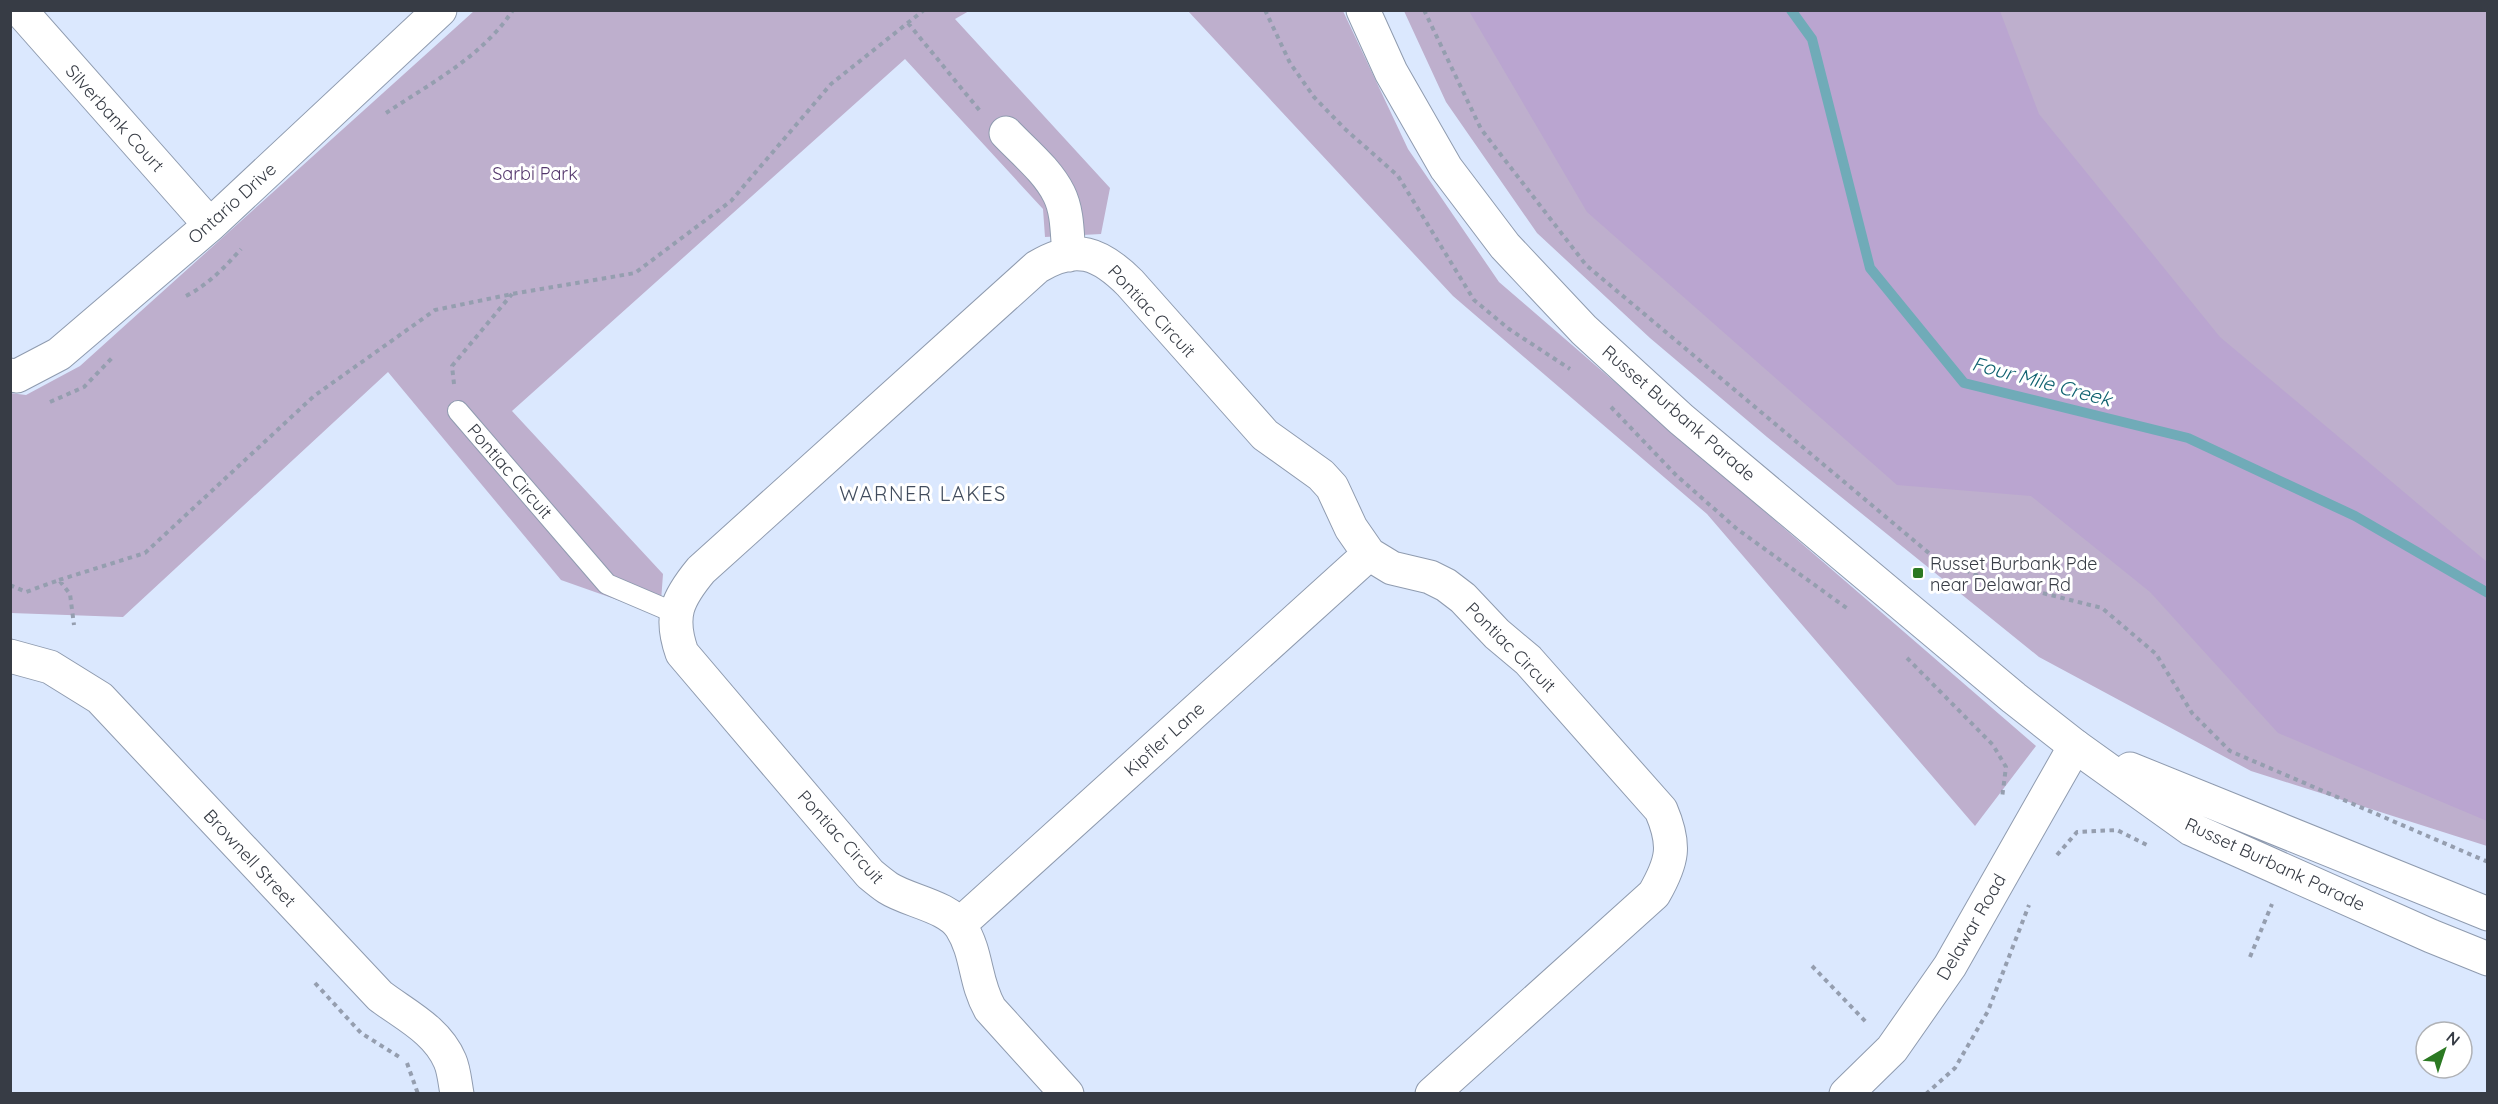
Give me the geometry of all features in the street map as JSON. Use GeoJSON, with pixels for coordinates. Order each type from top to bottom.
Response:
{"type":"FeatureCollection","features":[{"type":"Feature","properties":{"kind":"street","name":"Silverbank Court"},"geometry":{"type":"LineString","coordinates":[[20,10],[210,225]]}},
{"type":"Feature","properties":{"kind":"street","name":"Ontario Drive"},"geometry":{"type":"LineString","coordinates":[[10,375],[17,376],[59,354],[210,225],[440,10]]}},
{"type":"Feature","properties":{"kind":"street","name":"Russet Burbank Parade"},"geometry":{"type":"LineString","coordinates":[[1363,10],[1391,72],[1446,168],[1505,246],[1584,330],[1681,419],[2014,698],[2075,746],[2191,829],[2487,959]]}},
{"type":"Feature","properties":{"kind":"street"},"geometry":{"type":"LineString","coordinates":[[1006,133],[1049,178],[1060,195],[1069,255]]}},
{"type":"Feature","properties":{"kind":"street","name":"Pontiac Circuit"},"geometry":{"type":"LineString","coordinates":[[960,924],[936,908],[889,889],[870,874],[682,653],[675,632],[675,613],[685,589],[709,562],[1037,267],[1051,258],[1094,254],[1114,267],[1265,435],[1321,476],[1332,488],[1351,528],[1369,554],[1392,568],[1430,577],[1463,598],[1497,634],[1528,660],[1661,810],[1670,831],[1671,851],[1667,871],[1654,894],[1432,1094]]}},
{"type":"Feature","properties":{"kind":"street","name":"Kipfler Lane"},"geometry":{"type":"LineString","coordinates":[[960,924],[1369,554]]}},
{"type":"Feature","properties":{"kind":"street","name":"Brownell Street"},"geometry":{"type":"LineString","coordinates":[[10,656],[50,667],[100,698],[380,996],[427,1029],[440,1043],[450,1062],[457,1094]]}},
{"type":"Feature","properties":{"kind":"street","name":"Russet Burbank Parade"},"geometry":{"type":"LineString","coordinates":[[2075,746],[2487,914]]}},
{"type":"Feature","properties":{"kind":"street","name":"Delawar Road"},"geometry":{"type":"LineString","coordinates":[[1846,1094],[1892,1048],[1950,966],[2075,746]]}},
{"type":"Feature","properties":{"kind":"street"},"geometry":{"type":"LineString","coordinates":[[960,924],[973,950],[981,993],[990,1009],[1068,1094]]}},
{"type":"Feature","properties":{"kind":"lane","name":"Pontiac Circuit"},"geometry":{"type":"LineString","coordinates":[[458,411],[607,584],[675,613]]}},
{"type":"Feature","properties":{"kind":"path"},"geometry":{"type":"LineString","coordinates":[[10,585],[27,592],[145,553],[314,396],[435,310],[635,273],[731,201],[831,84],[924,10]]}},
{"type":"Feature","properties":{"kind":"path"},"geometry":{"type":"LineString","coordinates":[[1424,10],[1481,129],[1586,265],[1930,554],[1983,578],[2102,608],[2156,654],[2192,712],[2230,751],[2487,862]]}},
{"type":"Feature","properties":{"kind":"path"},"geometry":{"type":"LineString","coordinates":[[908,23],[988,121],[1006,133]]}},
{"type":"Feature","properties":{"kind":"path"},"geometry":{"type":"LineString","coordinates":[[458,411],[452,366],[512,294]]}},
{"type":"Feature","properties":{"kind":"path"},"geometry":{"type":"LineString","coordinates":[[59,580],[70,594],[74,625]]}},
{"type":"Feature","properties":{"kind":"path"},"geometry":{"type":"LineString","coordinates":[[2054,859],[2077,832],[2117,830],[2148,845]]}},
{"type":"Feature","properties":{"kind":"path"},"geometry":{"type":"LineString","coordinates":[[1926,1094],[1955,1068],[1988,1011],[2033,895]]}},
{"type":"Feature","properties":{"kind":"path"},"geometry":{"type":"LineString","coordinates":[[2262,898],[2283,908]]}},
{"type":"Feature","properties":{"kind":"path"},"geometry":{"type":"LineString","coordinates":[[2250,957],[2272,903]]}},
{"type":"Feature","properties":{"kind":"path"},"geometry":{"type":"LineString","coordinates":[[1812,966],[1892,1048]]}},
{"type":"Feature","properties":{"kind":"green space","name":"Sarbi Park"},"geometry":{"type":"Polygon","coordinates":[[[474,11],[969,11],[955,19],[1110,188],[1101,234],[1045,237],[1043,209],[905,59],[512,411],[663,574],[660,615],[561,580],[388,372],[123,617],[11,613],[10,393],[26,395],[80,366],[474,11]]]}},
{"type":"Feature","properties":{"kind":"green space"},"geometry":{"type":"Polygon","coordinates":[[[1188,11],[1343,11],[1408,149],[1499,282],[2036,746],[1975,826],[1707,514],[1453,296],[1188,11]]]}},
{"type":"Feature","properties":{"kind":"green space"},"geometry":{"type":"Polygon","coordinates":[[[1404,11],[2487,11],[2487,846],[2251,771],[2039,657],[1767,437],[1650,338],[1537,233],[1446,102],[1404,11]]]}},
{"type":"Feature","properties":{"kind":"shaded area"},"geometry":{"type":"Polygon","coordinates":[[[1469,11],[2000,11],[2039,114],[2220,337],[2487,562],[2487,821],[2278,733],[2150,592],[2031,496],[1897,485],[1587,212],[1469,11]]]}},
{"type":"Feature","properties":{"kind":"waterway","name":"Four Mile Creek"},"geometry":{"type":"LineString","coordinates":[[1791,10],[1812,39],[1870,268],[1964,383],[2188,438],[2355,516],[2488,593]]}},
{"type":"Feature","properties":{"kind":"place","name":"Russet Burbank Pde near Delawar Rd"},"geometry":{"type":"Point","coordinates":[1918,573]}},
{"type":"Feature","properties":{"kind":"district","name":"WARNER LAKES"},"geometry":{"type":"Point","coordinates":[923,493]}}]}
